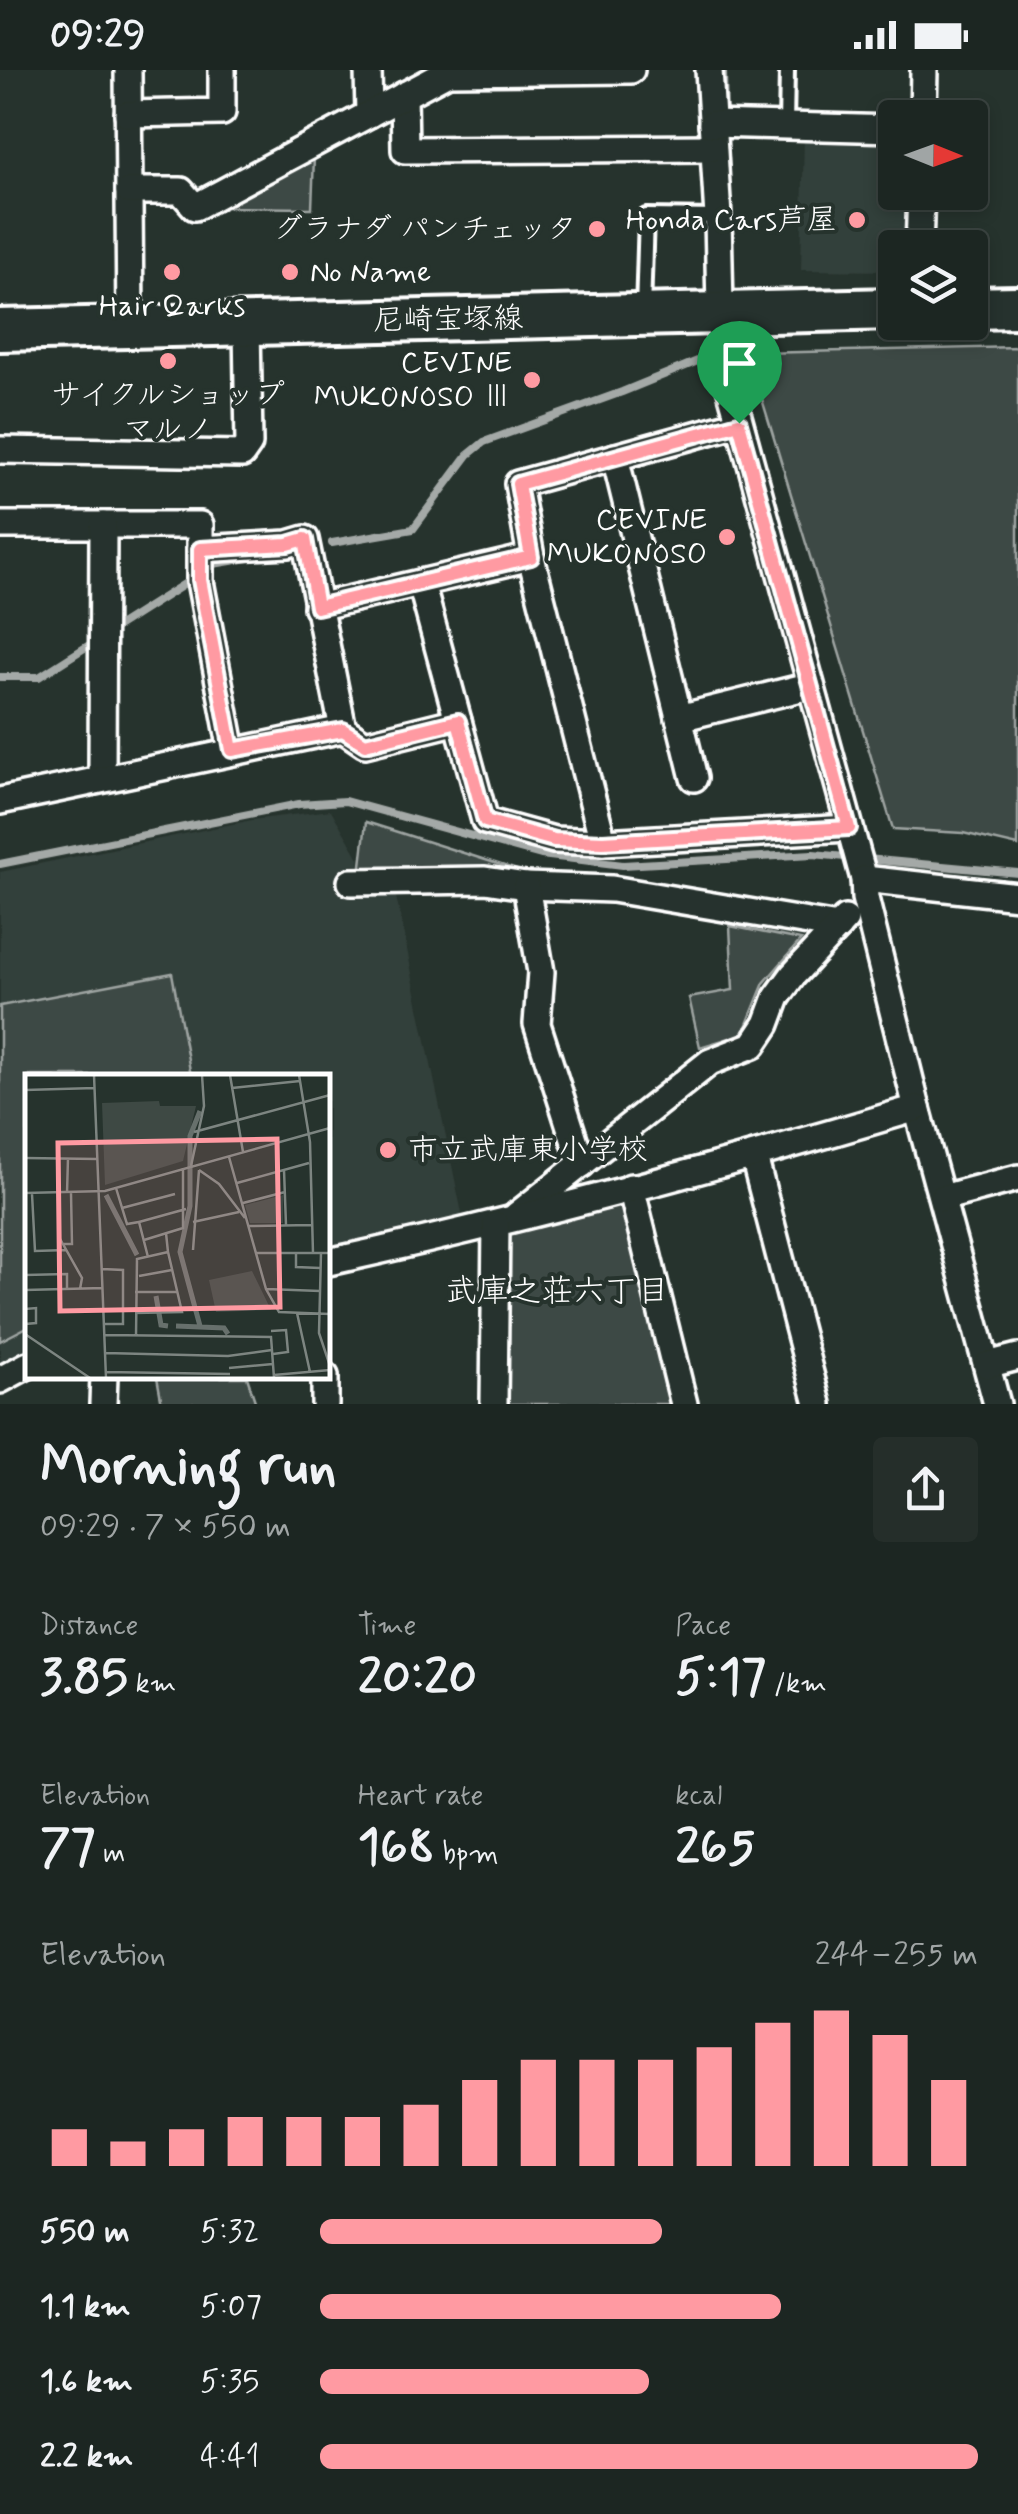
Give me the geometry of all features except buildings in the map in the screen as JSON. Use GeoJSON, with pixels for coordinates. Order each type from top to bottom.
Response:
{"type":"FeatureCollection","features":[{"type":"Feature","properties":{"kind":"main road"},"geometry":{"type":"LineString","coordinates":[[988,308],[1018,307]]}},
{"type":"Feature","properties":{"kind":"main road","name":"尼崎宝塚線"},"geometry":{"type":"LineString","coordinates":[[0,330],[878,310]]}},
{"type":"Feature","properties":{"kind":"street"},"geometry":{"type":"LineString","coordinates":[[128,70],[130,328]]}},
{"type":"Feature","properties":{"kind":"street"},"geometry":{"type":"LineString","coordinates":[[128,114],[222,112],[222,70]]}},
{"type":"Feature","properties":{"kind":"street"},"geometry":{"type":"LineString","coordinates":[[368,70],[369,114]]}},
{"type":"Feature","properties":{"kind":"street"},"geometry":{"type":"LineString","coordinates":[[129,192],[181,191],[194,207],[448,72],[631,70]]}},
{"type":"Feature","properties":{"kind":"street"},"geometry":{"type":"LineString","coordinates":[[709,70],[719,130],[721,354],[865,888],[917,1108],[997,1404]]}},
{"type":"Feature","properties":{"kind":"street"},"geometry":{"type":"LineString","coordinates":[[923,100],[924,70]]}},
{"type":"Feature","properties":{"kind":"street"},"geometry":{"type":"LineString","coordinates":[[404,95],[406,150],[786,126],[878,129]]}},
{"type":"Feature","properties":{"kind":"street"},"geometry":{"type":"LineString","coordinates":[[0,450],[242,454],[249,444],[247,326]]}},
{"type":"Feature","properties":{"kind":"street"},"geometry":{"type":"LineString","coordinates":[[603,842],[531,557],[518,484],[739,423]]}},
{"type":"Feature","properties":{"kind":"street"},"geometry":{"type":"LineString","coordinates":[[616,457],[694,778]]}},
{"type":"Feature","properties":{"kind":"street"},"geometry":{"type":"LineString","coordinates":[[0,525],[200,525],[200,566],[232,750]]}},
{"type":"Feature","properties":{"kind":"street"},"geometry":{"type":"LineString","coordinates":[[102,779],[103,525]]}},
{"type":"Feature","properties":{"kind":"street"},"geometry":{"type":"LineString","coordinates":[[200,566],[305,539],[343,730]]}},
{"type":"Feature","properties":{"kind":"street"},"geometry":{"type":"LineString","coordinates":[[317,607],[531,557]]}},
{"type":"Feature","properties":{"kind":"street"},"geometry":{"type":"LineString","coordinates":[[420,583],[485,821],[554,840],[603,842],[849,828]]}},
{"type":"Feature","properties":{"kind":"street"},"geometry":{"type":"LineString","coordinates":[[680,718],[809,686]]}},
{"type":"Feature","properties":{"kind":"street"},"geometry":{"type":"LineString","coordinates":[[0,800],[343,730],[365,744],[458,721]]}},
{"type":"Feature","properties":{"kind":"street"},"geometry":{"type":"LineString","coordinates":[[351,882],[485,880],[526,886],[612,889],[838,927]]}},
{"type":"Feature","properties":{"kind":"street"},"geometry":{"type":"LineString","coordinates":[[526,886],[541,972],[537,1024],[582,1164]]}},
{"type":"Feature","properties":{"kind":"street"},"geometry":{"type":"LineString","coordinates":[[865,888],[1018,896]]}},
{"type":"Feature","properties":{"kind":"street"},"geometry":{"type":"LineString","coordinates":[[503,1223],[710,1062],[754,1045],[777,997],[838,927],[865,888]]}},
{"type":"Feature","properties":{"kind":"street"},"geometry":{"type":"LineString","coordinates":[[330,1262],[503,1223],[754,1157],[917,1108]]}},
{"type":"Feature","properties":{"kind":"street"},"geometry":{"type":"LineString","coordinates":[[754,1157],[818,1404]]}},
{"type":"Feature","properties":{"kind":"street"},"geometry":{"type":"LineString","coordinates":[[942,1198],[1018,1178]]}},
{"type":"Feature","properties":{"kind":"street"},"geometry":{"type":"LineString","coordinates":[[631,1188],[684,1404]]}},
{"type":"Feature","properties":{"kind":"street"},"geometry":{"type":"LineString","coordinates":[[494,1404],[503,1223]]}},
{"type":"Feature","properties":{"kind":"street"},"geometry":{"type":"LineString","coordinates":[[986,1365],[1018,1357]]}},
{"type":"Feature","properties":{"kind":"street"},"geometry":{"type":"LineString","coordinates":[[0,1380],[25,1366]]}},
{"type":"Feature","properties":{"kind":"street"},"geometry":{"type":"LineString","coordinates":[[103,1404],[104,1379]]}},
{"type":"Feature","properties":{"kind":"street"},"geometry":{"type":"LineString","coordinates":[[325,1404],[326,1379]]}},
{"type":"Feature","properties":{"kind":"lane"},"geometry":{"type":"LineString","coordinates":[[786,126],[787,70]]}},
{"type":"Feature","properties":{"kind":"lane"},"geometry":{"type":"LineString","coordinates":[[643,315],[646,216],[718,217]]}},
{"type":"Feature","properties":{"kind":"shaded area","name":"Honda Cars芦屋"},"geometry":{"type":"Polygon","coordinates":[[[804,133],[878,135],[878,210],[913,210],[912,230],[878,230],[878,271],[801,270],[804,133]]]}},
{"type":"Feature","properties":{"kind":"shaded area"},"geometry":{"type":"Polygon","coordinates":[[[314,157],[312,208],[223,207],[314,157]]]}},
{"type":"Feature","properties":{"kind":"shaded area"},"geometry":{"type":"Polygon","coordinates":[[[1018,347],[1018,846],[963,833],[893,829],[755,376],[759,353],[1018,347]]]}},
{"type":"Feature","properties":{"kind":"shaded area","name":"市立武庫東小学校"},"geometry":{"type":"Polygon","coordinates":[[[331,810],[359,858],[360,884],[394,887],[464,1223],[330,1255],[330,1074],[25,1074],[25,1354],[0,1369],[0,872],[252,820],[331,810]]]}},
{"type":"Feature","properties":{"kind":"shaded area"},"geometry":{"type":"Polygon","coordinates":[[[366,822],[517,870],[360,874],[366,822]]]}},
{"type":"Feature","properties":{"kind":"shaded area"},"geometry":{"type":"Polygon","coordinates":[[[730,926],[801,940],[764,983],[743,1034],[700,1047],[689,998],[733,990],[730,926]]]}},
{"type":"Feature","properties":{"kind":"shaded area"},"geometry":{"type":"Polygon","coordinates":[[[172,973],[191,1074],[25,1074],[25,1328],[0,1341],[0,1006],[172,973]]]}},
{"type":"Feature","properties":{"kind":"shaded area"},"geometry":{"type":"Polygon","coordinates":[[[623,1202],[678,1404],[506,1404],[506,1241],[511,1231],[623,1202]]]}},
{"type":"Feature","properties":{"kind":"shaded area"},"geometry":{"type":"Polygon","coordinates":[[[157,1379],[248,1379],[256,1404],[162,1404],[157,1379]]]}},
{"type":"Feature","properties":{"kind":"waterway"},"geometry":{"type":"LineString","coordinates":[[723,70],[724,120]]}},
{"type":"Feature","properties":{"kind":"waterway"},"geometry":{"type":"LineString","coordinates":[[332,543],[413,529],[468,455],[484,442],[705,358]]}},
{"type":"Feature","properties":{"kind":"waterway"},"geometry":{"type":"LineString","coordinates":[[205,569],[249,558]]}},
{"type":"Feature","properties":{"kind":"waterway"},"geometry":{"type":"LineString","coordinates":[[109,632],[194,578]]}},
{"type":"Feature","properties":{"kind":"waterway"},"geometry":{"type":"LineString","coordinates":[[0,677],[39,677],[97,640]]}},
{"type":"Feature","properties":{"kind":"waterway"},"geometry":{"type":"LineString","coordinates":[[0,864],[299,804],[345,801],[541,855],[623,865],[813,854],[1018,873]]}},
{"type":"Feature","properties":{"kind":"place","name":"Honda Cars芦屋"},"geometry":{"type":"Point","coordinates":[857,220]}},
{"type":"Feature","properties":{"kind":"place","name":"グラナダ パンチェッタ"},"geometry":{"type":"Point","coordinates":[597,229]}},
{"type":"Feature","properties":{"kind":"place","name":"Hair Qarks"},"geometry":{"type":"Point","coordinates":[172,272]}},
{"type":"Feature","properties":{"kind":"place","name":"No Name"},"geometry":{"type":"Point","coordinates":[290,272]}},
{"type":"Feature","properties":{"kind":"place","name":"サイクルショップ マルノ"},"geometry":{"type":"Point","coordinates":[168,361]}},
{"type":"Feature","properties":{"kind":"place","name":"CEVINE MUKONOSO Ⅲ"},"geometry":{"type":"Point","coordinates":[532,380]}},
{"type":"Feature","properties":{"kind":"place","name":"CEVINE MUKONOSO"},"geometry":{"type":"Point","coordinates":[727,537]}},
{"type":"Feature","properties":{"kind":"place","name":"市立武庫東小学校"},"geometry":{"type":"Point","coordinates":[388,1150]}},
{"type":"Feature","properties":{"kind":"district","name":"武庫之荘六丁目"},"geometry":{"type":"Point","coordinates":[557,1292]}},
{"type":"Feature","properties":{"kind":"route"},"geometry":{"type":"LineString","coordinates":[[739,423],[849,828],[603,842],[554,840],[485,821],[458,721],[365,744],[343,730],[232,750],[200,580],[200,549],[288,544],[305,539],[317,607],[531,557],[518,484],[739,423]]}}]}
